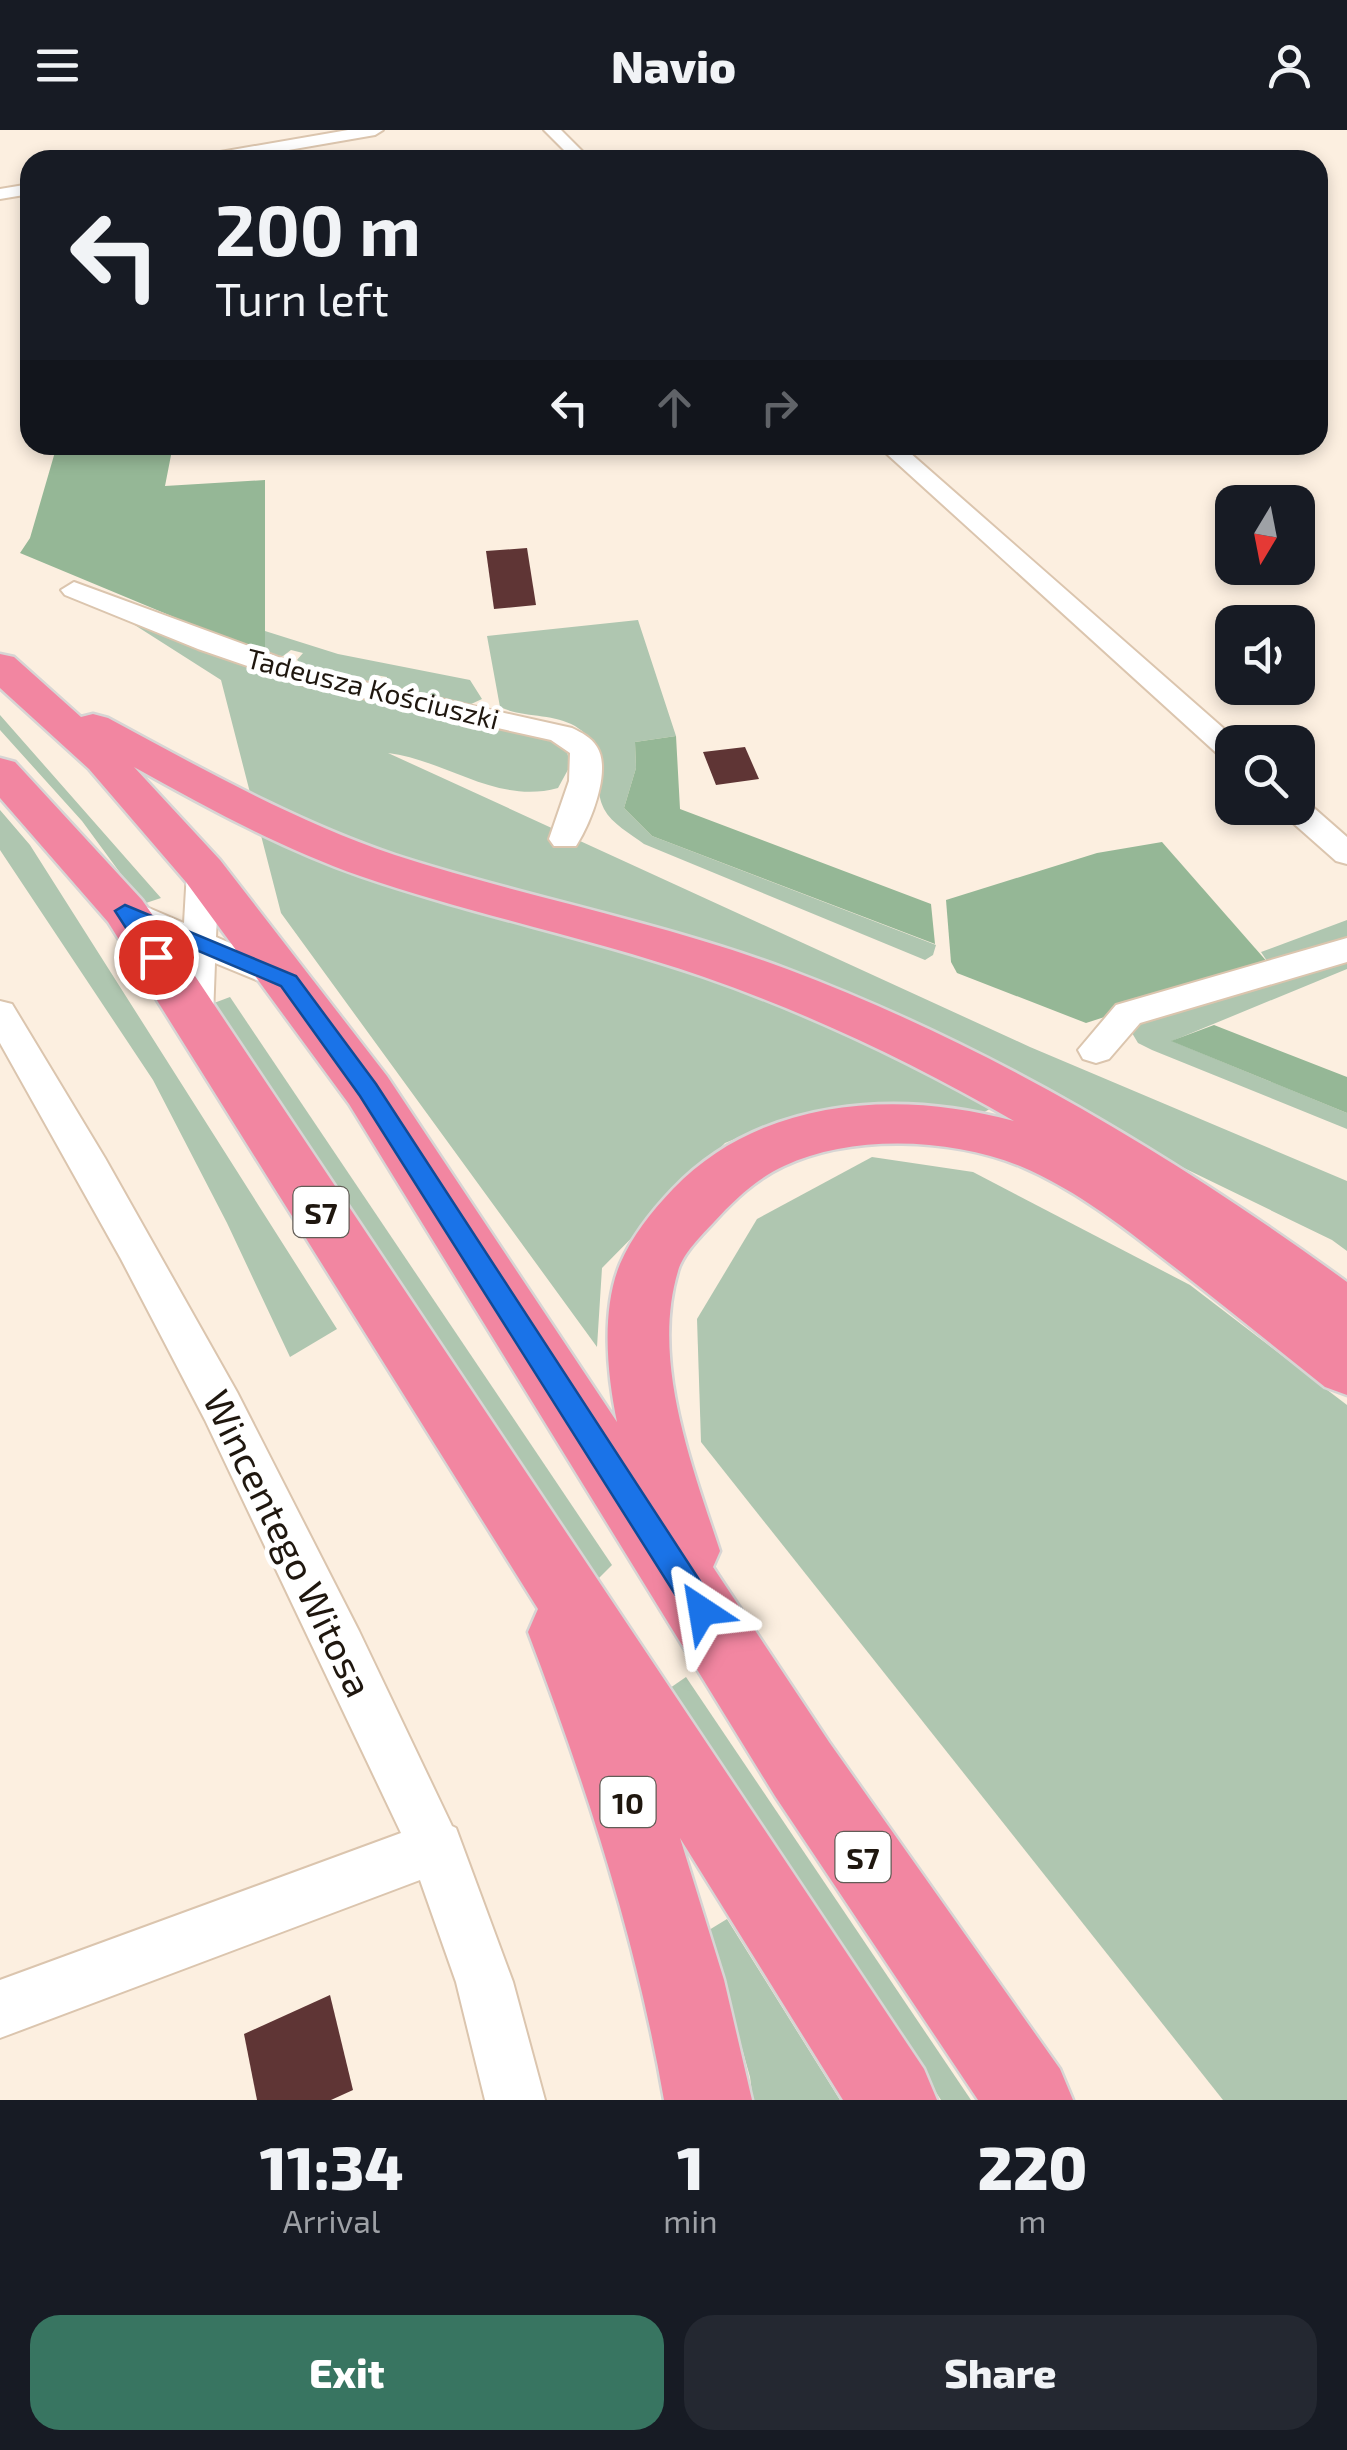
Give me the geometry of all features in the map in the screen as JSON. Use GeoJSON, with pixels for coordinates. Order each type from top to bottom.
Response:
{"type":"FeatureCollection","features":[{"type":"Feature","properties":{"kind":"highway","name":"S7"},"geometry":{"type":"LineString","coordinates":[[16,680],[104,760],[204,871],[368,1090],[802,1769],[1029,2100]]}},
{"type":"Feature","properties":{"kind":"highway"},"geometry":{"type":"LineString","coordinates":[[16,680],[292,832],[377,865],[764,980],[889,1031],[1042,1109],[1205,1209],[1347,1316]]}},
{"type":"Feature","properties":{"kind":"highway","name":"S7"},"geometry":{"type":"LineString","coordinates":[[0,771],[125,911],[893,2100]]}},
{"type":"Feature","properties":{"kind":"highway"},"geometry":{"type":"LineString","coordinates":[[702,1611],[653,1441],[640,1379],[638,1326],[649,1265],[691,1204],[734,1168],[794,1138],[846,1124],[950,1128],[1016,1144],[1079,1168],[1134,1202],[1347,1368]]}},
{"type":"Feature","properties":{"kind":"highway","name":"10"},"geometry":{"type":"LineString","coordinates":[[516,1514],[638,1829],[671,1933],[708,2100]]}},
{"type":"Feature","properties":{"kind":"street"},"geometry":{"type":"LineString","coordinates":[[260,150],[375,130]]}},
{"type":"Feature","properties":{"kind":"street"},"geometry":{"type":"LineString","coordinates":[[552,130],[573,150]]}},
{"type":"Feature","properties":{"kind":"street"},"geometry":{"type":"LineString","coordinates":[[899,455],[1215,737]]}},
{"type":"Feature","properties":{"kind":"street","name":"Tadeusza Kościuszki"},"geometry":{"type":"LineString","coordinates":[[74,590],[292,673],[406,701],[545,728],[571,739],[584,750],[586,760],[577,812],[565,838]]}},
{"type":"Feature","properties":{"kind":"street"},"geometry":{"type":"LineString","coordinates":[[1314,825],[1347,854]]}},
{"type":"Feature","properties":{"kind":"street"},"geometry":{"type":"LineString","coordinates":[[194,1016],[204,871]]}},
{"type":"Feature","properties":{"kind":"street"},"geometry":{"type":"LineString","coordinates":[[125,911],[288,981]]}},
{"type":"Feature","properties":{"kind":"street"},"geometry":{"type":"LineString","coordinates":[[1096,1050],[1128,1014],[1347,950]]}},
{"type":"Feature","properties":{"kind":"street","name":"Wincentego Witosa"},"geometry":{"type":"LineString","coordinates":[[0,1014],[157,1284],[254,1463],[437,1848],[500,2024],[514,2100]]}},
{"type":"Feature","properties":{"kind":"street"},"geometry":{"type":"LineString","coordinates":[[0,2008],[437,1848]]}},
{"type":"Feature","properties":{"kind":"green space"},"geometry":{"type":"Polygon","coordinates":[[[54,455],[171,455],[165,486],[265,480],[265,655],[20,553],[30,538],[54,455]]]}},
{"type":"Feature","properties":{"kind":"green space"},"geometry":{"type":"Polygon","coordinates":[[[119,615],[285,679],[551,741],[567,751],[570,766],[558,788],[536,792],[493,786],[388,753],[1030,1047],[1347,1181],[1347,1251],[1332,1240],[1023,1090],[981,1114],[876,1104],[785,1119],[725,1143],[602,1268],[597,1347],[281,913],[221,680],[119,615]]]}},
{"type":"Feature","properties":{"kind":"green space"},"geometry":{"type":"Polygon","coordinates":[[[638,620],[676,736],[635,742],[636,768],[624,808],[652,836],[936,945],[933,955],[925,960],[644,844],[604,809],[598,756],[588,736],[566,722],[500,707],[487,636],[638,620]]]}},
{"type":"Feature","properties":{"kind":"green space"},"geometry":{"type":"Polygon","coordinates":[[[265,631],[338,654],[470,680],[482,699],[469,705],[391,688],[386,684],[387,677],[375,675],[362,682],[303,665],[297,660],[303,653],[291,650],[283,656],[265,655],[265,631]]]}},
{"type":"Feature","properties":{"kind":"green space"},"geometry":{"type":"Polygon","coordinates":[[[0,715],[161,898],[143,904],[82,821],[0,730],[0,715]]]}},
{"type":"Feature","properties":{"kind":"green space"},"geometry":{"type":"Polygon","coordinates":[[[676,736],[680,809],[931,904],[935,944],[652,836],[624,808],[636,768],[635,742],[676,736]]]}},
{"type":"Feature","properties":{"kind":"green space"},"geometry":{"type":"Polygon","coordinates":[[[0,810],[30,845],[337,1329],[290,1357],[153,1080],[0,850],[0,810]]]}},
{"type":"Feature","properties":{"kind":"green space"},"geometry":{"type":"Polygon","coordinates":[[[1162,842],[1269,964],[1086,1023],[957,973],[951,962],[946,900],[1097,853],[1162,842]]]}},
{"type":"Feature","properties":{"kind":"green space"},"geometry":{"type":"Polygon","coordinates":[[[1347,920],[1347,943],[1269,964],[1261,952],[1347,920]]]}},
{"type":"Feature","properties":{"kind":"green space"},"geometry":{"type":"Polygon","coordinates":[[[1347,959],[1347,969],[1172,1041],[1347,1113],[1347,1129],[1152,1050],[1138,1043],[1132,1033],[1134,1024],[1347,959]]]}},
{"type":"Feature","properties":{"kind":"green space"},"geometry":{"type":"Polygon","coordinates":[[[230,997],[612,1565],[597,1580],[214,1003],[230,997]]]}},
{"type":"Feature","properties":{"kind":"green space"},"geometry":{"type":"Polygon","coordinates":[[[1214,1025],[1347,1077],[1347,1113],[1171,1041],[1214,1025]]]}},
{"type":"Feature","properties":{"kind":"green space"},"geometry":{"type":"Polygon","coordinates":[[[872,1157],[973,1172],[1190,1285],[1347,1405],[1347,2100],[1223,2100],[701,1442],[697,1319],[757,1219],[872,1157]]]}},
{"type":"Feature","properties":{"kind":"green space"},"geometry":{"type":"Polygon","coordinates":[[[686,1677],[971,2100],[941,2100],[670,1688],[686,1677]]]}},
{"type":"Feature","properties":{"kind":"green space"},"geometry":{"type":"Polygon","coordinates":[[[727,1919],[840,2100],[753,2100],[709,1930],[727,1919]]]}},
{"type":"Feature","properties":{"kind":"building"},"geometry":{"type":"Polygon","coordinates":[[[527,548],[536,605],[494,609],[486,551],[527,548]]]}},
{"type":"Feature","properties":{"kind":"building"},"geometry":{"type":"Polygon","coordinates":[[[745,747],[759,779],[716,785],[703,752],[745,747]]]}},
{"type":"Feature","properties":{"kind":"building"},"geometry":{"type":"Polygon","coordinates":[[[330,1995],[353,2090],[331,2100],[257,2100],[244,2034],[330,1995]]]}},
{"type":"Feature","properties":{"kind":"route"},"geometry":{"type":"LineString","coordinates":[[156,957],[125,911],[288,981],[368,1090],[702,1611]]}}]}
